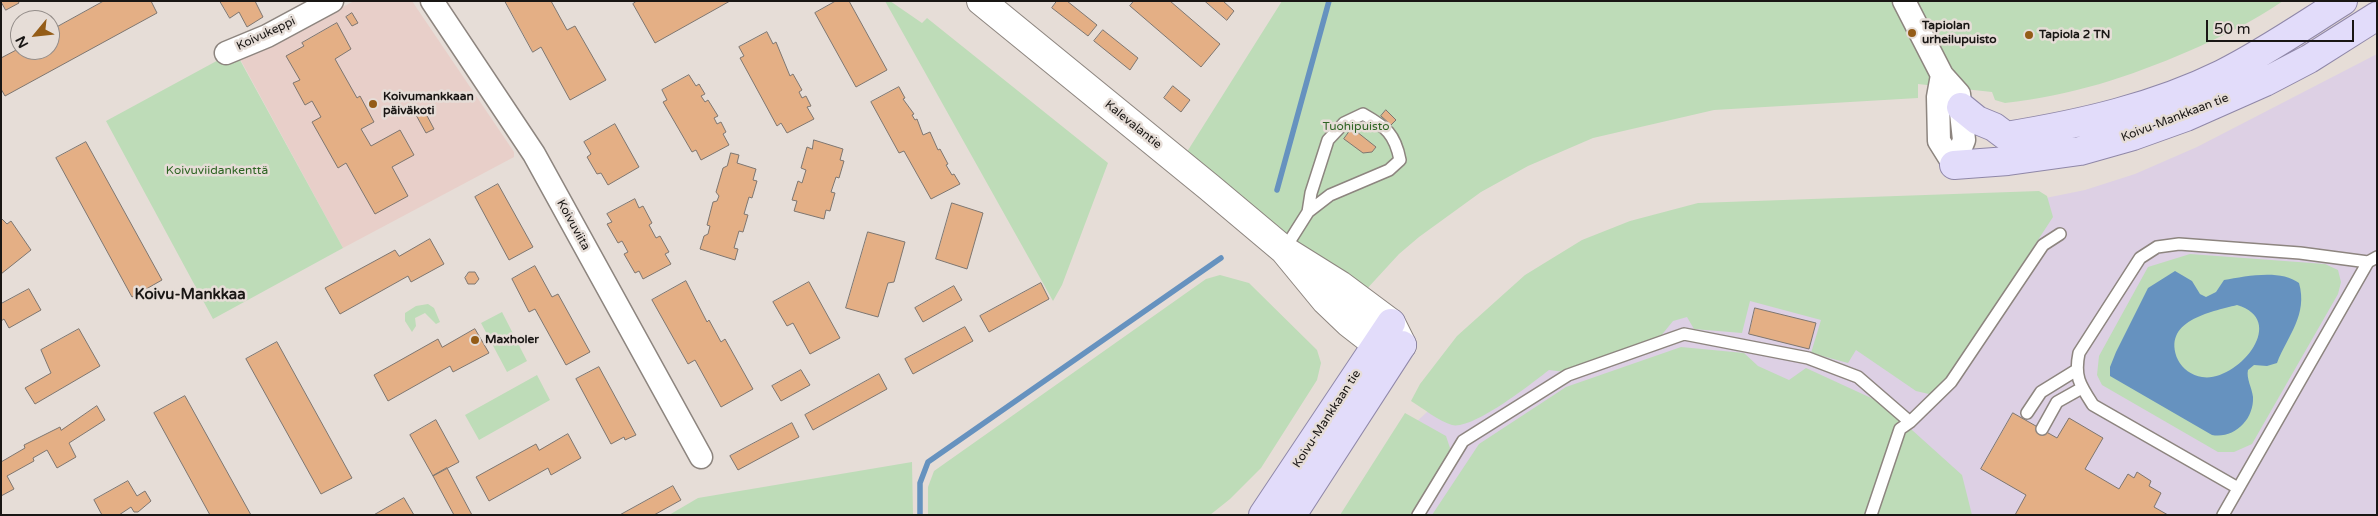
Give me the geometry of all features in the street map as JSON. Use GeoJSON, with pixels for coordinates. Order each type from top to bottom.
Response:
{"type":"FeatureCollection","features":[{"type":"Feature","properties":{"kind":"main road","name":"Kalevalantie"},"geometry":{"type":"LineString","coordinates":[[981,1],[1194,174],[1284,250],[1340,285],[1390,338]]}},
{"type":"Feature","properties":{"kind":"main road","name":"Koivu-Mankkaan tie"},"geometry":{"type":"LineString","coordinates":[[1962,107],[1977,120],[1994,127],[2006,136],[2059,127],[2172,96],[2222,74],[2343,1]]}},
{"type":"Feature","properties":{"kind":"main road","name":"Koivu-Mankkaan tie"},"geometry":{"type":"LineString","coordinates":[[1954,165],[2008,161],[2080,151],[2133,136],[2186,116],[2265,82],[2309,59],[2377,16]]}},
{"type":"Feature","properties":{"kind":"main road","name":"Koivu-Mankkaan tie"},"geometry":{"type":"LineString","coordinates":[[1263,515],[1390,338]]}},
{"type":"Feature","properties":{"kind":"main road","name":"Koivu-Mankkaan tie"},"geometry":{"type":"LineString","coordinates":[[1292,515],[1390,338]]}},
{"type":"Feature","properties":{"kind":"street","name":"Koivukeppi"},"geometry":{"type":"LineString","coordinates":[[226,53],[267,36],[332,1]]}},
{"type":"Feature","properties":{"kind":"street","name":"Koivuviita"},"geometry":{"type":"LineString","coordinates":[[432,1],[534,154],[701,457]]}},
{"type":"Feature","properties":{"kind":"street"},"geometry":{"type":"LineString","coordinates":[[1904,1],[1942,75],[1959,94],[1962,107],[1964,140],[1954,165]]}},
{"type":"Feature","properties":{"kind":"street"},"geometry":{"type":"LineString","coordinates":[[1942,75],[1938,97],[1939,141],[1954,165]]}},
{"type":"Feature","properties":{"kind":"lane"},"geometry":{"type":"LineString","coordinates":[[1284,250],[1308,212],[1330,195],[1389,170],[1400,160],[1394,138],[1379,123],[1363,114],[1344,123],[1328,140],[1311,193],[1308,212]]}},
{"type":"Feature","properties":{"kind":"lane"},"geometry":{"type":"LineString","coordinates":[[1871,515],[1900,429],[1910,422],[1951,382],[2043,245],[2060,234]]}},
{"type":"Feature","properties":{"kind":"lane"},"geometry":{"type":"LineString","coordinates":[[2223,515],[2372,259],[2179,244],[2157,247],[2140,258],[2079,353],[2076,371],[2082,388],[2093,406],[2238,488]]}},
{"type":"Feature","properties":{"kind":"lane"},"geometry":{"type":"LineString","coordinates":[[1418,515],[1463,441],[1568,375],[1684,334],[1808,358],[1858,377],[1910,422]]}},
{"type":"Feature","properties":{"kind":"lane"},"geometry":{"type":"LineString","coordinates":[[2027,412],[2041,392],[2076,371]]}},
{"type":"Feature","properties":{"kind":"lane"},"geometry":{"type":"LineString","coordinates":[[2042,429],[2057,402],[2082,388]]}},
{"type":"Feature","properties":{"kind":"shaded area","name":"Koivumankkaan päiväkoti"},"geometry":{"type":"Polygon","coordinates":[[[354,1],[412,1],[514,152],[514,157],[343,248],[239,57],[281,40],[354,1]]]}},
{"type":"Feature","properties":{"kind":"shaded area"},"geometry":{"type":"Polygon","coordinates":[[[2377,54],[2377,515],[1351,515],[1414,424],[1464,378],[2021,203],[2085,190],[2135,174],[2197,147],[2377,54]]]}},
{"type":"Feature","properties":{"kind":"green space"},"geometry":{"type":"Polygon","coordinates":[[[885,1],[890,1],[922,23],[927,18],[1108,163],[1062,285],[1053,301],[885,1]]]}},
{"type":"Feature","properties":{"kind":"green space","name":"Tuohipuisto"},"geometry":{"type":"Polygon","coordinates":[[[1282,1],[2283,1],[2261,15],[2201,46],[2122,77],[2053,96],[2005,103],[1995,100],[1992,92],[1918,84],[1918,98],[1714,110],[1593,138],[1528,166],[1481,192],[1399,254],[1364,292],[1297,245],[1282,229],[1185,155],[1282,1]]]}},
{"type":"Feature","properties":{"kind":"green space","name":"Koivuviidankenttä"},"geometry":{"type":"Polygon","coordinates":[[[235,51],[343,248],[213,319],[106,121],[235,51]]]}},
{"type":"Feature","properties":{"kind":"green space"},"geometry":{"type":"Polygon","coordinates":[[[2039,191],[2047,196],[2053,217],[1944,384],[1933,395],[1916,391],[1856,350],[1848,363],[1811,353],[1821,320],[1750,301],[1742,333],[1694,329],[1687,317],[1673,321],[1660,337],[1565,372],[1549,370],[1502,405],[1461,425],[1447,423],[1411,401],[1420,384],[1457,336],[1525,275],[1582,240],[1630,221],[1698,203],[2039,191]]]}},
{"type":"Feature","properties":{"kind":"green space"},"geometry":{"type":"Polygon","coordinates":[[[2190,254],[2325,264],[2338,270],[2341,282],[2338,294],[2252,444],[2234,452],[2218,452],[2102,385],[2097,375],[2099,356],[2148,267],[2190,254]]]}},
{"type":"Feature","properties":{"kind":"green space"},"geometry":{"type":"Polygon","coordinates":[[[1220,275],[1249,283],[1317,350],[1321,363],[1317,380],[1261,468],[1230,499],[1210,515],[928,515],[928,487],[934,471],[1206,279],[1220,275]]]}},
{"type":"Feature","properties":{"kind":"green space"},"geometry":{"type":"Polygon","coordinates":[[[428,304],[434,308],[440,322],[436,324],[425,313],[415,318],[416,326],[412,332],[405,321],[405,313],[416,306],[428,304]]]}},
{"type":"Feature","properties":{"kind":"green space"},"geometry":{"type":"Polygon","coordinates":[[[502,312],[527,361],[507,372],[481,323],[502,312]]]}},
{"type":"Feature","properties":{"kind":"green space"},"geometry":{"type":"Polygon","coordinates":[[[1681,347],[1744,353],[1758,366],[1789,380],[1806,368],[1882,403],[1962,475],[1972,515],[1432,515],[1479,444],[1566,387],[1681,347]]]}},
{"type":"Feature","properties":{"kind":"green space"},"geometry":{"type":"Polygon","coordinates":[[[537,375],[550,400],[479,440],[465,415],[537,375]]]}},
{"type":"Feature","properties":{"kind":"green space"},"geometry":{"type":"Polygon","coordinates":[[[1405,413],[1446,436],[1450,448],[1446,460],[1410,515],[1340,515],[1405,413]]]}},
{"type":"Feature","properties":{"kind":"green space"},"geometry":{"type":"Polygon","coordinates":[[[912,462],[913,515],[669,515],[698,498],[912,462]]]}},
{"type":"Feature","properties":{"kind":"water"},"geometry":{"type":"Polygon","coordinates":[[[2175,271],[2192,281],[2200,294],[2206,297],[2216,292],[2224,280],[2242,277],[2283,276],[2299,283],[2301,305],[2296,324],[2277,363],[2267,366],[2254,365],[2248,370],[2253,397],[2252,405],[2246,420],[2235,431],[2228,434],[2212,435],[2110,376],[2110,367],[2116,352],[2148,288],[2175,271]],[[2237,305],[2191,320],[2182,327],[2176,336],[2175,347],[2178,360],[2185,369],[2202,377],[2215,376],[2229,371],[2242,361],[2252,349],[2258,336],[2259,324],[2252,313],[2237,305]]]}},
{"type":"Feature","properties":{"kind":"building"},"geometry":{"type":"Polygon","coordinates":[[[1,1],[18,1],[19,3],[6,10],[1,1]]]}},
{"type":"Feature","properties":{"kind":"building"},"geometry":{"type":"Polygon","coordinates":[[[104,1],[151,1],[157,13],[5,96],[1,89],[1,58],[10,53],[10,60],[60,60],[60,25],[104,1]]]}},
{"type":"Feature","properties":{"kind":"building"},"geometry":{"type":"Polygon","coordinates":[[[220,1],[255,1],[263,17],[247,27],[239,12],[230,18],[220,1]]]}},
{"type":"Feature","properties":{"kind":"building"},"geometry":{"type":"Polygon","coordinates":[[[505,1],[551,1],[567,30],[575,26],[606,80],[570,100],[541,47],[533,52],[505,1]]]}},
{"type":"Feature","properties":{"kind":"building"},"geometry":{"type":"Polygon","coordinates":[[[637,1],[730,1],[655,43],[633,4],[637,1]]]}},
{"type":"Feature","properties":{"kind":"building"},"geometry":{"type":"Polygon","coordinates":[[[836,1],[849,1],[887,70],[856,87],[815,13],[836,1]]]}},
{"type":"Feature","properties":{"kind":"building"},"geometry":{"type":"Polygon","coordinates":[[[1057,1],[1067,1],[1097,25],[1088,36],[1052,8],[1057,1]]]}},
{"type":"Feature","properties":{"kind":"building"},"geometry":{"type":"Polygon","coordinates":[[[1134,1],[1170,1],[1220,44],[1201,67],[1130,6],[1134,1]]]}},
{"type":"Feature","properties":{"kind":"building"},"geometry":{"type":"Polygon","coordinates":[[[1205,1],[1223,1],[1234,11],[1227,20],[1205,1]]]}},
{"type":"Feature","properties":{"kind":"building"},"geometry":{"type":"Polygon","coordinates":[[[352,13],[358,23],[352,26],[346,17],[352,13]]]}},
{"type":"Feature","properties":{"kind":"building"},"geometry":{"type":"Polygon","coordinates":[[[337,23],[351,49],[335,59],[357,98],[360,96],[374,122],[361,129],[371,146],[400,130],[414,155],[392,167],[408,196],[375,214],[346,163],[338,168],[312,122],[321,117],[312,101],[305,105],[293,83],[300,80],[286,56],[304,46],[302,43],[337,23]]]}},
{"type":"Feature","properties":{"kind":"building"},"geometry":{"type":"Polygon","coordinates":[[[1103,30],[1138,58],[1130,70],[1094,41],[1103,30]]]}},
{"type":"Feature","properties":{"kind":"building"},"geometry":{"type":"Polygon","coordinates":[[[767,32],[773,44],[776,42],[790,76],[793,74],[802,90],[799,92],[802,98],[806,96],[811,106],[807,107],[814,119],[787,133],[781,123],[777,126],[740,58],[744,56],[739,47],[767,32]]]}},
{"type":"Feature","properties":{"kind":"building"},"geometry":{"type":"Polygon","coordinates":[[[689,75],[696,86],[699,84],[705,94],[701,96],[705,102],[708,100],[718,116],[714,118],[717,124],[721,122],[726,132],[723,134],[729,145],[701,160],[696,150],[692,152],[663,102],[667,100],[662,90],[689,75]]]}},
{"type":"Feature","properties":{"kind":"building"},"geometry":{"type":"Polygon","coordinates":[[[1173,86],[1190,100],[1181,112],[1164,98],[1173,86]]]}},
{"type":"Feature","properties":{"kind":"building"},"geometry":{"type":"Polygon","coordinates":[[[899,87],[905,98],[903,99],[914,114],[912,115],[915,120],[917,119],[923,135],[930,132],[938,150],[940,149],[948,164],[946,165],[960,184],[931,199],[904,151],[899,153],[871,102],[899,87]]]}},
{"type":"Feature","properties":{"kind":"building"},"geometry":{"type":"Polygon","coordinates":[[[424,110],[434,129],[426,133],[416,115],[424,110]]]}},
{"type":"Feature","properties":{"kind":"building"},"geometry":{"type":"Polygon","coordinates":[[[1386,110],[1396,120],[1391,125],[1381,116],[1386,110]]]}},
{"type":"Feature","properties":{"kind":"building"},"geometry":{"type":"Polygon","coordinates":[[[615,124],[639,167],[608,185],[601,173],[597,174],[587,157],[591,154],[584,142],[615,124]]]}},
{"type":"Feature","properties":{"kind":"building"},"geometry":{"type":"Polygon","coordinates":[[[1352,128],[1376,147],[1372,152],[1363,153],[1344,139],[1352,128]]]}},
{"type":"Feature","properties":{"kind":"building"},"geometry":{"type":"Polygon","coordinates":[[[814,140],[843,149],[840,160],[844,161],[839,178],[836,177],[831,192],[835,193],[830,211],[826,210],[824,219],[794,211],[797,201],[792,200],[798,181],[802,183],[806,170],[801,168],[807,147],[812,149],[814,140]]]}},
{"type":"Feature","properties":{"kind":"building"},"geometry":{"type":"Polygon","coordinates":[[[86,142],[162,280],[132,297],[56,158],[86,142]]]}},
{"type":"Feature","properties":{"kind":"building"},"geometry":{"type":"Polygon","coordinates":[[[731,153],[739,155],[737,163],[756,169],[753,180],[757,181],[752,198],[749,197],[744,214],[748,215],[743,232],[739,231],[734,248],[738,249],[735,260],[700,249],[704,236],[708,234],[710,226],[707,225],[713,202],[717,201],[719,196],[716,192],[723,168],[727,166],[731,153]]]}},
{"type":"Feature","properties":{"kind":"building"},"geometry":{"type":"Polygon","coordinates":[[[498,184],[533,247],[509,260],[475,197],[498,184]]]}},
{"type":"Feature","properties":{"kind":"building"},"geometry":{"type":"Polygon","coordinates":[[[635,199],[639,208],[643,206],[652,223],[649,225],[656,238],[660,236],[669,252],[665,254],[671,264],[643,279],[639,271],[635,273],[624,254],[628,252],[622,241],[618,243],[607,224],[612,222],[607,214],[635,199]]]}},
{"type":"Feature","properties":{"kind":"building"},"geometry":{"type":"Polygon","coordinates":[[[952,203],[983,213],[967,269],[936,259],[952,203]]]}},
{"type":"Feature","properties":{"kind":"building"},"geometry":{"type":"Polygon","coordinates":[[[1,218],[7,224],[11,221],[31,250],[1,274],[1,218]]]}},
{"type":"Feature","properties":{"kind":"building"},"geometry":{"type":"Polygon","coordinates":[[[868,232],[905,242],[894,282],[888,283],[878,317],[846,308],[868,232]]]}},
{"type":"Feature","properties":{"kind":"building"},"geometry":{"type":"Polygon","coordinates":[[[430,239],[444,264],[411,282],[408,276],[340,314],[325,288],[395,250],[399,256],[430,239]]]}},
{"type":"Feature","properties":{"kind":"building"},"geometry":{"type":"Polygon","coordinates":[[[535,266],[552,297],[558,294],[590,352],[566,365],[535,309],[529,312],[512,279],[535,266]]]}},
{"type":"Feature","properties":{"kind":"building"},"geometry":{"type":"Polygon","coordinates":[[[469,272],[475,272],[479,279],[475,284],[468,284],[465,278],[469,272]]]}},
{"type":"Feature","properties":{"kind":"building"},"geometry":{"type":"Polygon","coordinates":[[[686,281],[707,322],[709,320],[721,342],[725,339],[753,389],[721,407],[695,360],[688,364],[652,300],[686,281]]]}},
{"type":"Feature","properties":{"kind":"building"},"geometry":{"type":"Polygon","coordinates":[[[809,282],[840,338],[810,354],[793,323],[787,326],[773,302],[809,282]]]}},
{"type":"Feature","properties":{"kind":"building"},"geometry":{"type":"Polygon","coordinates":[[[1041,283],[1049,299],[989,332],[980,316],[1041,283]]]}},
{"type":"Feature","properties":{"kind":"building"},"geometry":{"type":"Polygon","coordinates":[[[954,286],[962,300],[923,322],[915,308],[954,286]]]}},
{"type":"Feature","properties":{"kind":"building"},"geometry":{"type":"Polygon","coordinates":[[[29,289],[41,310],[9,328],[4,319],[1,321],[1,304],[29,289]]]}},
{"type":"Feature","properties":{"kind":"building"},"geometry":{"type":"Polygon","coordinates":[[[1755,308],[1816,323],[1809,349],[1749,334],[1755,308]]]}},
{"type":"Feature","properties":{"kind":"building"},"geometry":{"type":"Polygon","coordinates":[[[965,327],[973,341],[913,374],[905,359],[965,327]]]}},
{"type":"Feature","properties":{"kind":"building"},"geometry":{"type":"Polygon","coordinates":[[[79,329],[100,366],[35,404],[25,388],[51,373],[41,350],[79,329]]]}},
{"type":"Feature","properties":{"kind":"building"},"geometry":{"type":"Polygon","coordinates":[[[475,329],[489,353],[453,372],[450,366],[388,401],[374,375],[438,339],[442,347],[475,329]]]}},
{"type":"Feature","properties":{"kind":"building"},"geometry":{"type":"Polygon","coordinates":[[[277,342],[352,478],[321,494],[246,359],[277,342]]]}},
{"type":"Feature","properties":{"kind":"building"},"geometry":{"type":"Polygon","coordinates":[[[599,367],[636,435],[625,440],[624,437],[611,444],[576,379],[599,367]]]}},
{"type":"Feature","properties":{"kind":"building"},"geometry":{"type":"Polygon","coordinates":[[[801,370],[810,385],[781,401],[772,386],[801,370]]]}},
{"type":"Feature","properties":{"kind":"building"},"geometry":{"type":"Polygon","coordinates":[[[879,374],[887,389],[813,430],[805,415],[879,374]]]}},
{"type":"Feature","properties":{"kind":"building"},"geometry":{"type":"Polygon","coordinates":[[[185,396],[251,515],[210,515],[154,413],[185,396]]]}},
{"type":"Feature","properties":{"kind":"building"},"geometry":{"type":"Polygon","coordinates":[[[97,406],[105,420],[69,443],[76,457],[57,468],[47,450],[33,458],[34,461],[7,476],[14,489],[1,496],[1,462],[25,448],[24,445],[60,427],[61,430],[97,406]]]}},
{"type":"Feature","properties":{"kind":"building"},"geometry":{"type":"Polygon","coordinates":[[[2013,413],[2057,438],[2069,418],[2103,438],[2085,469],[2119,489],[2128,474],[2134,478],[2137,472],[2151,481],[2149,486],[2161,493],[2154,507],[2168,515],[2015,515],[2026,495],[1981,469],[2013,413]]]}},
{"type":"Feature","properties":{"kind":"building"},"geometry":{"type":"Polygon","coordinates":[[[436,420],[459,462],[433,476],[410,435],[436,420]]]}},
{"type":"Feature","properties":{"kind":"building"},"geometry":{"type":"Polygon","coordinates":[[[792,423],[799,437],[738,470],[730,456],[792,423]]]}},
{"type":"Feature","properties":{"kind":"building"},"geometry":{"type":"Polygon","coordinates":[[[568,434],[581,458],[551,475],[548,468],[489,501],[476,477],[536,444],[539,450],[568,434]]]}},
{"type":"Feature","properties":{"kind":"building"},"geometry":{"type":"Polygon","coordinates":[[[447,468],[472,515],[454,515],[433,476],[447,468]]]}},
{"type":"Feature","properties":{"kind":"building"},"geometry":{"type":"Polygon","coordinates":[[[128,481],[137,496],[145,491],[151,501],[138,512],[134,512],[131,507],[119,515],[102,515],[94,500],[128,481]]]}},
{"type":"Feature","properties":{"kind":"building"},"geometry":{"type":"Polygon","coordinates":[[[673,486],[681,500],[654,515],[620,515],[673,486]]]}},
{"type":"Feature","properties":{"kind":"building"},"geometry":{"type":"Polygon","coordinates":[[[404,498],[414,515],[374,515],[404,498]]]}},
{"type":"Feature","properties":{"kind":"waterway"},"geometry":{"type":"LineString","coordinates":[[1277,190],[1329,1]]}},
{"type":"Feature","properties":{"kind":"waterway"},"geometry":{"type":"LineString","coordinates":[[920,515],[920,483],[928,462],[1221,258]]}},
{"type":"Feature","properties":{"kind":"place","name":"Tapiolan urheilupuisto"},"geometry":{"type":"Point","coordinates":[1912,33]}},
{"type":"Feature","properties":{"kind":"place","name":"Tapiola 2 TN"},"geometry":{"type":"Point","coordinates":[2029,35]}},
{"type":"Feature","properties":{"kind":"place","name":"Koivumankkaan päiväkoti"},"geometry":{"type":"Point","coordinates":[373,104]}},
{"type":"Feature","properties":{"kind":"place","name":"Maxholer"},"geometry":{"type":"Point","coordinates":[475,340]}},
{"type":"Feature","properties":{"kind":"district","name":"Koivu-Mankkaa"},"geometry":{"type":"Point","coordinates":[190,295]}}]}
